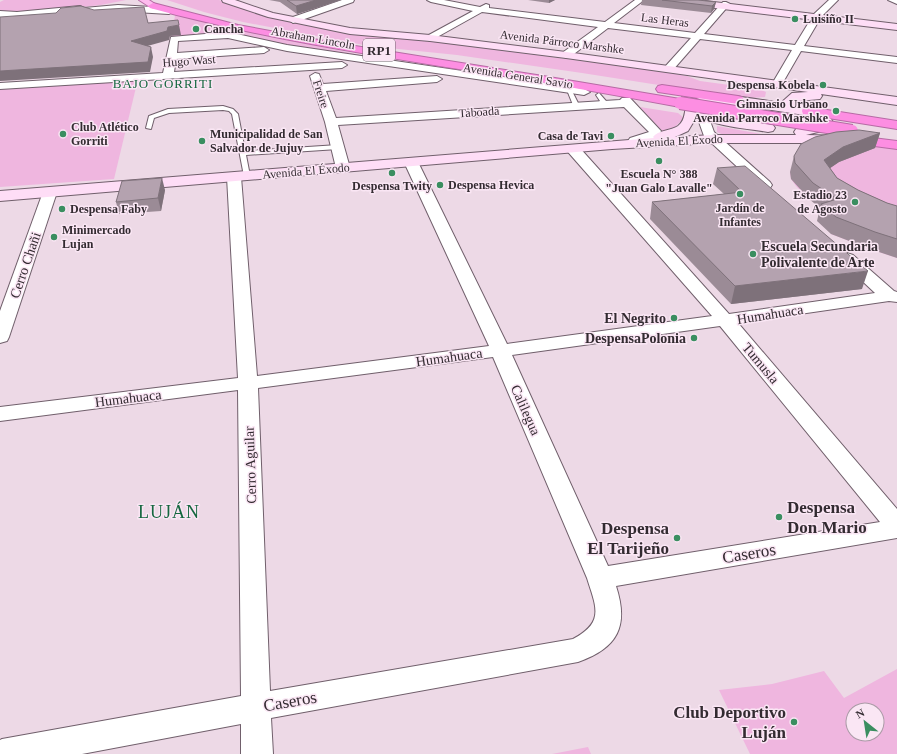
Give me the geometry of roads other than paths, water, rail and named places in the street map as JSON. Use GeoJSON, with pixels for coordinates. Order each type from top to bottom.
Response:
{"type":"FeatureCollection","features":[{"type":"Feature","properties":{"kind":"highway","name":"RP1"},"geometry":{"type":"LineString","coordinates":[[157,4],[258,33],[339,48],[399,62],[587,87]]}},
{"type":"Feature","properties":{"kind":"highway","name":"Avenida General Savio"},"geometry":{"type":"LineString","coordinates":[[157,4],[239,25],[305,38],[587,87],[897,138]]}},
{"type":"Feature","properties":{"kind":"highway"},"geometry":{"type":"LineString","coordinates":[[376,50],[502,64],[738,100]]}},
{"type":"Feature","properties":{"kind":"highway","name":"Avenida General Savio"},"geometry":{"type":"LineString","coordinates":[[587,87],[897,132]]}},
{"type":"Feature","properties":{"kind":"highway"},"geometry":{"type":"LineString","coordinates":[[587,87],[599,99],[627,101],[697,112]]}},
{"type":"Feature","properties":{"kind":"highway"},"geometry":{"type":"LineString","coordinates":[[808,111],[897,125]]}},
{"type":"Feature","properties":{"kind":"highway"},"geometry":{"type":"LineString","coordinates":[[849,139],[897,145]]}},
{"type":"Feature","properties":{"kind":"main road","name":"Avenida Párroco Marshke"},"geometry":{"type":"LineString","coordinates":[[226,0],[271,15],[350,31],[430,38],[566,55],[897,102]]}},
{"type":"Feature","properties":{"kind":"main road"},"geometry":{"type":"LineString","coordinates":[[674,0],[731,5]]}},
{"type":"Feature","properties":{"kind":"main road"},"geometry":{"type":"LineString","coordinates":[[690,0],[897,26]]}},
{"type":"Feature","properties":{"kind":"main road"},"geometry":{"type":"LineString","coordinates":[[686,72],[694,77],[715,82],[759,88],[770,91],[774,95],[773,98],[766,100],[702,100],[694,103],[697,112],[719,120],[849,139]]}},
{"type":"Feature","properties":{"kind":"main road"},"geometry":{"type":"LineString","coordinates":[[798,132],[815,130],[825,124],[824,120],[789,102],[790,99],[796,96],[807,95],[897,102]]}},
{"type":"Feature","properties":{"kind":"main road"},"geometry":{"type":"LineString","coordinates":[[738,100],[808,111]]}},
{"type":"Feature","properties":{"kind":"main road","name":"Avenida El Éxodo"},"geometry":{"type":"LineString","coordinates":[[0,196],[612,145],[675,133],[684,128],[697,112]]}},
{"type":"Feature","properties":{"kind":"main road","name":"Avenida El Éxodo"},"geometry":{"type":"LineString","coordinates":[[745,138],[798,132]]}},
{"type":"Feature","properties":{"kind":"main road","name":"Avenida El Éxodo"},"geometry":{"type":"LineString","coordinates":[[612,145],[745,138],[849,139]]}},
{"type":"Feature","properties":{"kind":"street"},"geometry":{"type":"LineString","coordinates":[[293,20],[350,0]]}},
{"type":"Feature","properties":{"kind":"street","name":"Las Heras"},"geometry":{"type":"LineString","coordinates":[[431,0],[483,10],[897,60]]}},
{"type":"Feature","properties":{"kind":"street"},"geometry":{"type":"LineString","coordinates":[[566,55],[640,0]]}},
{"type":"Feature","properties":{"kind":"street"},"geometry":{"type":"LineString","coordinates":[[776,84],[816,16],[834,0]]}},
{"type":"Feature","properties":{"kind":"street"},"geometry":{"type":"LineString","coordinates":[[892,0],[897,2]]}},
{"type":"Feature","properties":{"kind":"street"},"geometry":{"type":"LineString","coordinates":[[430,38],[483,10],[493,3]]}},
{"type":"Feature","properties":{"kind":"street"},"geometry":{"type":"LineString","coordinates":[[0,14],[17,15],[157,4]]}},
{"type":"Feature","properties":{"kind":"street","name":"RP1"},"geometry":{"type":"LineString","coordinates":[[0,19],[157,4]]}},
{"type":"Feature","properties":{"kind":"street"},"geometry":{"type":"LineString","coordinates":[[668,69],[697,36],[731,5]]}},
{"type":"Feature","properties":{"kind":"street","name":"Abraham Lincoln"},"geometry":{"type":"LineString","coordinates":[[172,56],[174,39],[228,35],[287,48],[569,91],[587,87]]}},
{"type":"Feature","properties":{"kind":"street"},"geometry":{"type":"LineString","coordinates":[[168,76],[172,56],[287,48]]}},
{"type":"Feature","properties":{"kind":"street","name":"Hugo Wast"},"geometry":{"type":"LineString","coordinates":[[0,86],[380,63]]}},
{"type":"Feature","properties":{"kind":"street","name":"Freire"},"geometry":{"type":"LineString","coordinates":[[312,67],[331,122],[343,168]]}},
{"type":"Feature","properties":{"kind":"street"},"geometry":{"type":"LineString","coordinates":[[320,88],[477,76]]}},
{"type":"Feature","properties":{"kind":"street","name":"Taboada"},"geometry":{"type":"LineString","coordinates":[[331,122],[576,105],[599,99]]}},
{"type":"Feature","properties":{"kind":"street"},"geometry":{"type":"LineString","coordinates":[[627,101],[655,130],[654,135],[634,142]]}},
{"type":"Feature","properties":{"kind":"street"},"geometry":{"type":"LineString","coordinates":[[697,112],[705,121],[708,133],[772,192]]}},
{"type":"Feature","properties":{"kind":"street","name":"Tumusla"},"geometry":{"type":"LineString","coordinates":[[574,149],[725,320],[897,528]]}},
{"type":"Feature","properties":{"kind":"street","name":"Calilegua"},"geometry":{"type":"LineString","coordinates":[[411,162],[500,350],[600,578],[608,601],[610,616],[604,630],[592,644],[578,650]]}},
{"type":"Feature","properties":{"kind":"street","name":"Cerro Aguilar"},"geometry":{"type":"LineString","coordinates":[[241,176],[257,707],[257,754]]}},
{"type":"Feature","properties":{"kind":"street","name":"Cerro Chañi"},"geometry":{"type":"LineString","coordinates":[[0,337],[50,192]]}},
{"type":"Feature","properties":{"kind":"street"},"geometry":{"type":"LineString","coordinates":[[836,249],[893,297]]}},
{"type":"Feature","properties":{"kind":"street","name":"Humahuaca"},"geometry":{"type":"LineString","coordinates":[[0,414],[500,350],[893,297]]}},
{"type":"Feature","properties":{"kind":"street","name":"Caseros"},"geometry":{"type":"LineString","coordinates":[[600,578],[897,528]]}},
{"type":"Feature","properties":{"kind":"street","name":"Caseros"},"geometry":{"type":"LineString","coordinates":[[2,754],[578,650]]}},
{"type":"Feature","properties":{"kind":"lane"},"geometry":{"type":"LineString","coordinates":[[569,91],[576,105]]}},
{"type":"Feature","properties":{"kind":"lane"},"geometry":{"type":"LineString","coordinates":[[149,128],[151,117],[168,111],[223,108],[231,110],[235,114],[242,153],[241,176]]}},
{"type":"Feature","properties":{"kind":"lane"},"geometry":{"type":"LineString","coordinates":[[242,153],[338,147]]}},
{"type":"Feature","properties":{"kind":"place","name":"Luisiño II"},"geometry":{"type":"Point","coordinates":[795,19]}},
{"type":"Feature","properties":{"kind":"place","name":"Cancha"},"geometry":{"type":"Point","coordinates":[196,29]}},
{"type":"Feature","properties":{"kind":"place","name":"Despensa Kobela"},"geometry":{"type":"Point","coordinates":[823,85]}},
{"type":"Feature","properties":{"kind":"place","name":"Gimnasio Urbano Avenida Parroco Marshke"},"geometry":{"type":"Point","coordinates":[836,111]}},
{"type":"Feature","properties":{"kind":"place","name":"Club Atlético Gorriti"},"geometry":{"type":"Point","coordinates":[63,134]}},
{"type":"Feature","properties":{"kind":"place","name":"Casa de Tavi"},"geometry":{"type":"Point","coordinates":[611,136]}},
{"type":"Feature","properties":{"kind":"place","name":"Municipalidad de San Salvador de Jujuy"},"geometry":{"type":"Point","coordinates":[202,141]}},
{"type":"Feature","properties":{"kind":"place","name":"Escuela N° 388 \"Juan Galo Lavalle\""},"geometry":{"type":"Point","coordinates":[659,161]}},
{"type":"Feature","properties":{"kind":"place","name":"Despensa Twity"},"geometry":{"type":"Point","coordinates":[392,173]}},
{"type":"Feature","properties":{"kind":"place","name":"Despensa Hevica"},"geometry":{"type":"Point","coordinates":[440,185]}},
{"type":"Feature","properties":{"kind":"place","name":"Jardín de Infantes"},"geometry":{"type":"Point","coordinates":[740,194]}},
{"type":"Feature","properties":{"kind":"place","name":"Estadio 23 de Agosto"},"geometry":{"type":"Point","coordinates":[855,202]}},
{"type":"Feature","properties":{"kind":"place","name":"Despensa Faby"},"geometry":{"type":"Point","coordinates":[62,209]}},
{"type":"Feature","properties":{"kind":"place","name":"Minimercado Lujan"},"geometry":{"type":"Point","coordinates":[54,237]}},
{"type":"Feature","properties":{"kind":"place","name":"Escuela Secundaria Polivalente de Arte"},"geometry":{"type":"Point","coordinates":[753,254]}},
{"type":"Feature","properties":{"kind":"place","name":"El Negrito"},"geometry":{"type":"Point","coordinates":[674,318]}},
{"type":"Feature","properties":{"kind":"place","name":"DespensaPolonia"},"geometry":{"type":"Point","coordinates":[694,338]}},
{"type":"Feature","properties":{"kind":"place","name":"Despensa Don Mario"},"geometry":{"type":"Point","coordinates":[779,517]}},
{"type":"Feature","properties":{"kind":"place","name":"Despensa El Tarijeño"},"geometry":{"type":"Point","coordinates":[677,538]}},
{"type":"Feature","properties":{"kind":"place","name":"Club Deportivo Luján"},"geometry":{"type":"Point","coordinates":[794,722]}},
{"type":"Feature","properties":{"kind":"district","name":"BAJO GORRITI"},"geometry":{"type":"Point","coordinates":[163,83]}},
{"type":"Feature","properties":{"kind":"district","name":"LUJÁN"},"geometry":{"type":"Point","coordinates":[169,512]}}]}
